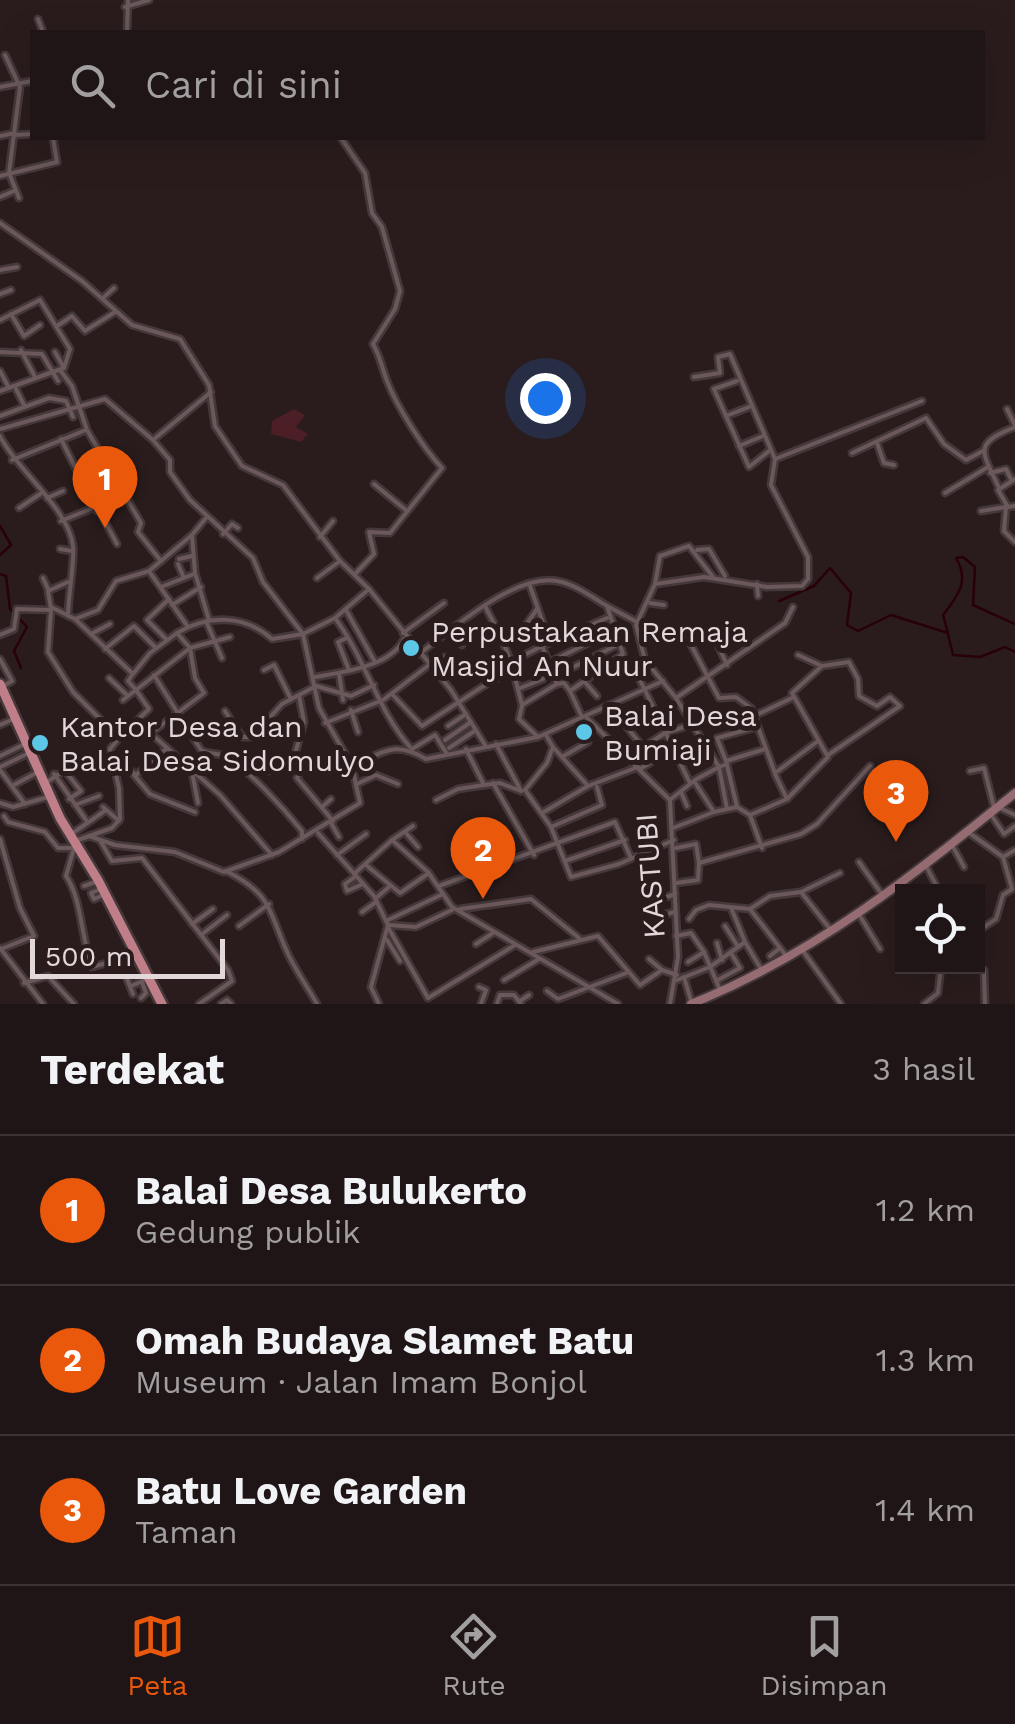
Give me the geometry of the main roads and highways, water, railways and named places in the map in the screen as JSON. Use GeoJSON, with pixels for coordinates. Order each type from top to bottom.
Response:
{"type":"FeatureCollection","features":[{"type":"Feature","properties":{"kind":"main road"},"geometry":{"type":"LineString","coordinates":[[1,685],[4,700],[16,718],[50,798],[136,955],[144,980],[162,1004]]}},
{"type":"Feature","properties":{"kind":"main road"},"geometry":{"type":"LineString","coordinates":[[692,1004],[764,973],[860,916],[1015,793]]}},
{"type":"Feature","properties":{"kind":"waterway"},"geometry":{"type":"LineString","coordinates":[[0,526],[11,545],[0,555]]}},
{"type":"Feature","properties":{"kind":"waterway"},"geometry":{"type":"LineString","coordinates":[[779,601],[814,586],[830,568],[851,593],[847,625],[858,631],[891,615],[948,633],[943,615],[960,588],[962,574],[956,558],[963,557],[975,567],[973,605],[1015,624]]}},
{"type":"Feature","properties":{"kind":"waterway"},"geometry":{"type":"LineString","coordinates":[[0,574],[6,576],[10,609],[27,627],[14,651],[21,668]]}},
{"type":"Feature","properties":{"kind":"waterway"},"geometry":{"type":"LineString","coordinates":[[948,634],[953,655],[980,657],[1005,647],[1015,652]]}},
{"type":"Feature","properties":{"kind":"place","name":"Balai Desa Bulukerto"},"geometry":{"type":"Point","coordinates":[105,528]}},
{"type":"Feature","properties":{"kind":"place","name":"Perpustakaan Remaja Masjid An Nuur"},"geometry":{"type":"Point","coordinates":[411,648]}},
{"type":"Feature","properties":{"kind":"place","name":"Balai Desa Bumiaji"},"geometry":{"type":"Point","coordinates":[584,732]}},
{"type":"Feature","properties":{"kind":"place","name":"Kantor Desa dan Balai Desa Sidomulyo"},"geometry":{"type":"Point","coordinates":[40,743]}},
{"type":"Feature","properties":{"kind":"place","name":"Batu Love Garden"},"geometry":{"type":"Point","coordinates":[896,842]}},
{"type":"Feature","properties":{"kind":"place","name":"Omah Budaya Slamet Batu"},"geometry":{"type":"Point","coordinates":[483,899]}}]}
